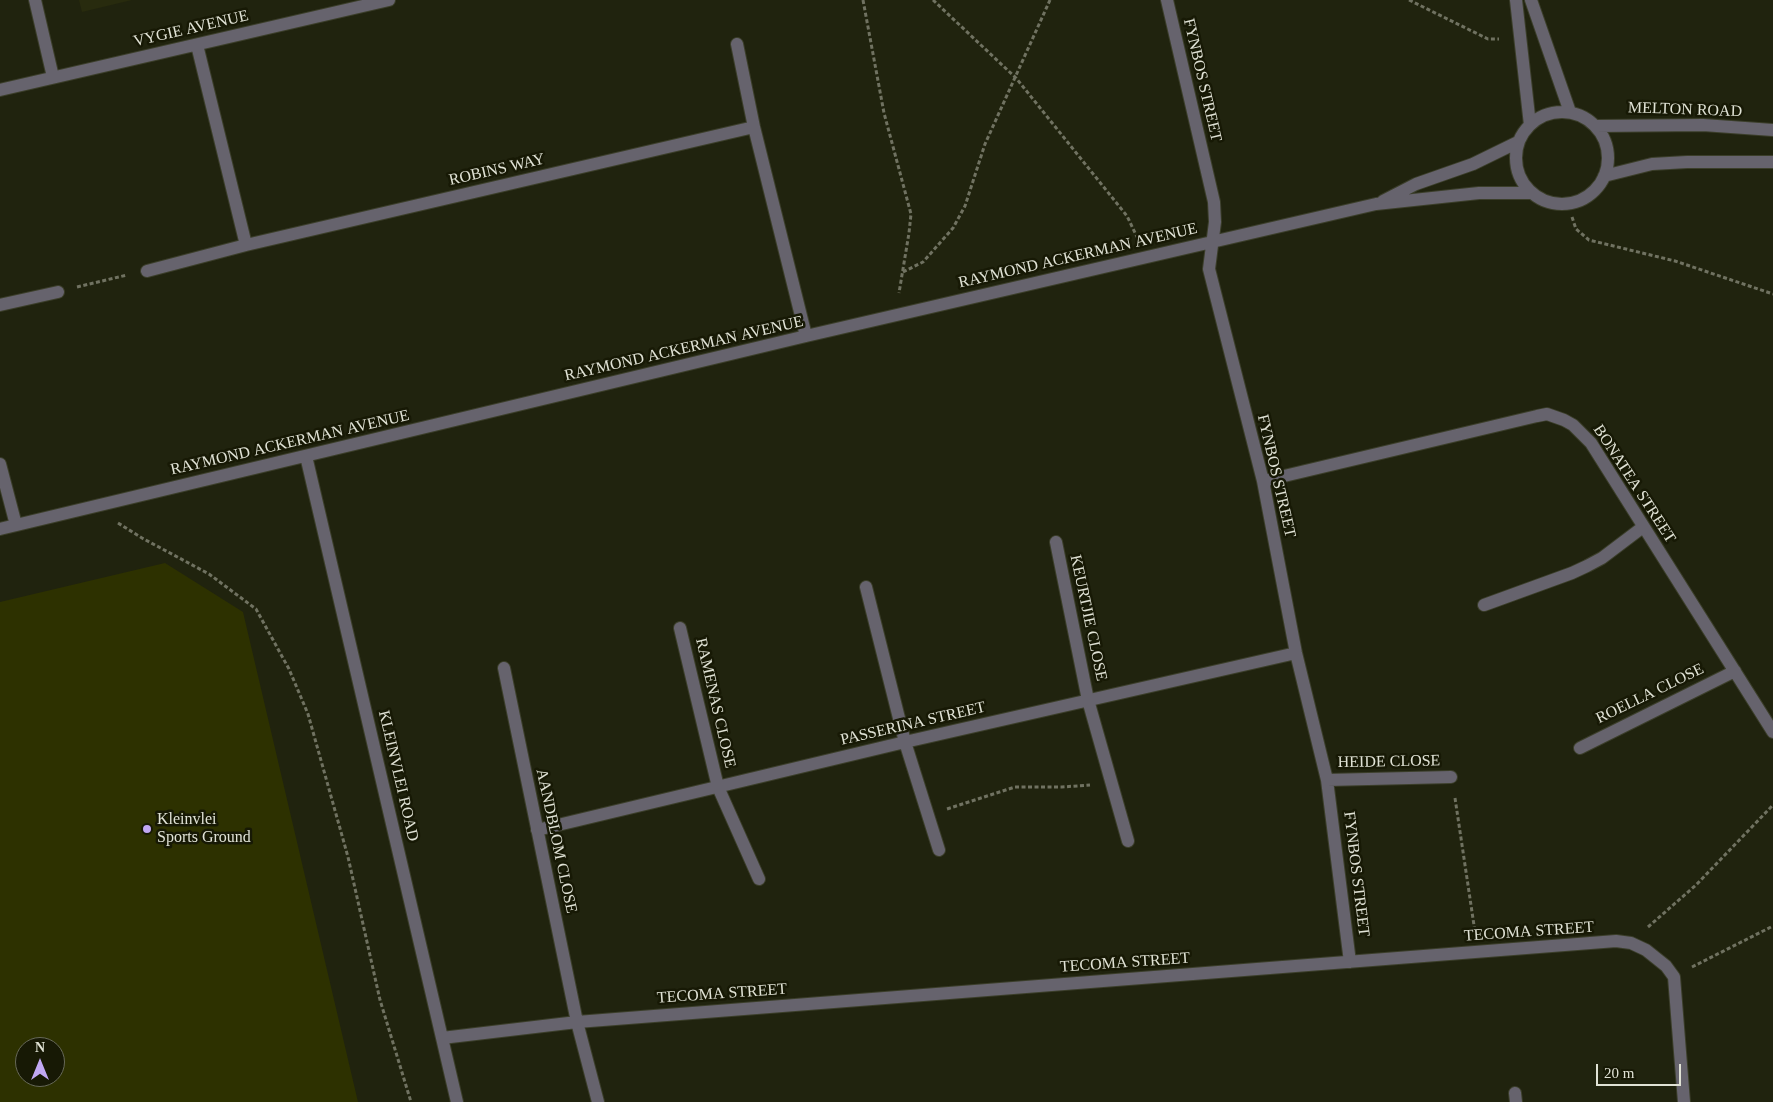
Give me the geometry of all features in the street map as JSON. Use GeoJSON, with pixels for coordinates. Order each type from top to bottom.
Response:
{"type":"FeatureCollection","features":[{"type":"Feature","properties":{"kind":"street"},"geometry":{"type":"LineString","coordinates":[[35,0],[53,78]]}},
{"type":"Feature","properties":{"kind":"street","name":"VYGIE AVENUE"},"geometry":{"type":"LineString","coordinates":[[0,90],[389,0]]}},
{"type":"Feature","properties":{"kind":"street","name":"FYNBOS STREET"},"geometry":{"type":"LineString","coordinates":[[1167,0],[1214,202],[1209,269],[1263,480],[1296,653],[1327,780],[1350,962]]}},
{"type":"Feature","properties":{"kind":"street"},"geometry":{"type":"LineString","coordinates":[[1516,0],[1530,125]]}},
{"type":"Feature","properties":{"kind":"street"},"geometry":{"type":"LineString","coordinates":[[1531,0],[1570,112]]}},
{"type":"Feature","properties":{"kind":"street"},"geometry":{"type":"LineString","coordinates":[[737,44],[754,127],[806,336]]}},
{"type":"Feature","properties":{"kind":"street"},"geometry":{"type":"LineString","coordinates":[[197,45],[246,245]]}},
{"type":"Feature","properties":{"kind":"street"},"geometry":{"type":"LineString","coordinates":[[1555,112],[1570,112],[1583,117],[1595,126],[1603,136],[1607,149],[1608,163],[1604,176],[1593,191],[1585,197],[1568,203],[1544,200],[1532,193],[1523,182],[1517,170],[1516,155],[1518,142],[1530,125],[1542,116],[1555,112]]}},
{"type":"Feature","properties":{"kind":"street","name":"MELTON ROAD"},"geometry":{"type":"LineString","coordinates":[[1595,126],[1703,125],[1773,130]]}},
{"type":"Feature","properties":{"kind":"street","name":"ROBINS WAY"},"geometry":{"type":"LineString","coordinates":[[147,271],[246,245],[754,127]]}},
{"type":"Feature","properties":{"kind":"street","name":"RAYMOND ACKERMAN AVENUE"},"geometry":{"type":"LineString","coordinates":[[1376,204],[1416,184],[1473,164],[1518,142]]}},
{"type":"Feature","properties":{"kind":"street"},"geometry":{"type":"LineString","coordinates":[[1604,176],[1652,164],[1773,162]]}},
{"type":"Feature","properties":{"kind":"street","name":"RAYMOND ACKERMAN AVENUE"},"geometry":{"type":"LineString","coordinates":[[0,528],[806,336],[1376,204],[1479,193],[1532,193]]}},
{"type":"Feature","properties":{"kind":"street"},"geometry":{"type":"LineString","coordinates":[[0,305],[58,292]]}},
{"type":"Feature","properties":{"kind":"street","name":"BONATEA STREET"},"geometry":{"type":"LineString","coordinates":[[1263,480],[1547,414],[1556,416],[1573,425],[1591,443],[1773,732]]}},
{"type":"Feature","properties":{"kind":"street","name":"KLEINVLEI ROAD"},"geometry":{"type":"LineString","coordinates":[[306,456],[457,1102]]}},
{"type":"Feature","properties":{"kind":"street"},"geometry":{"type":"LineString","coordinates":[[0,464],[16,525]]}},
{"type":"Feature","properties":{"kind":"street"},"geometry":{"type":"LineString","coordinates":[[1484,605],[1572,573],[1602,558],[1643,527]]}},
{"type":"Feature","properties":{"kind":"street","name":"KEURTJIE CLOSE"},"geometry":{"type":"LineString","coordinates":[[1056,542],[1088,700],[1128,841]]}},
{"type":"Feature","properties":{"kind":"street"},"geometry":{"type":"LineString","coordinates":[[866,587],[905,742],[939,850]]}},
{"type":"Feature","properties":{"kind":"street","name":"RAMENAS CLOSE"},"geometry":{"type":"LineString","coordinates":[[680,628],[718,787],[759,879]]}},
{"type":"Feature","properties":{"kind":"street","name":"PASSERINA STREET"},"geometry":{"type":"LineString","coordinates":[[538,830],[905,742],[1296,653]]}},
{"type":"Feature","properties":{"kind":"street","name":"AANDBLOM CLOSE"},"geometry":{"type":"LineString","coordinates":[[504,668],[577,1022],[598,1102]]}},
{"type":"Feature","properties":{"kind":"street","name":"ROELLA CLOSE"},"geometry":{"type":"LineString","coordinates":[[1580,748],[1735,670]]}},
{"type":"Feature","properties":{"kind":"street","name":"HEIDE CLOSE"},"geometry":{"type":"LineString","coordinates":[[1327,780],[1451,777]]}},
{"type":"Feature","properties":{"kind":"street","name":"TECOMA STREET"},"geometry":{"type":"LineString","coordinates":[[442,1038],[577,1022],[1616,941],[1631,943],[1646,950],[1658,958],[1674,977]]}},
{"type":"Feature","properties":{"kind":"street"},"geometry":{"type":"LineString","coordinates":[[1674,977],[1684,1102]]}},
{"type":"Feature","properties":{"kind":"path"},"geometry":{"type":"LineString","coordinates":[[863,0],[884,113],[911,214],[898,294]]}},
{"type":"Feature","properties":{"kind":"path"},"geometry":{"type":"LineString","coordinates":[[933,0],[1016,78],[1127,216],[1137,238]]}},
{"type":"Feature","properties":{"kind":"path"},"geometry":{"type":"LineString","coordinates":[[903,272],[923,262],[953,228],[965,206],[986,144],[1050,0]]}},
{"type":"Feature","properties":{"kind":"path"},"geometry":{"type":"LineString","coordinates":[[1409,0],[1488,39],[1505,40]]}},
{"type":"Feature","properties":{"kind":"path"},"geometry":{"type":"LineString","coordinates":[[1572,217],[1576,229],[1589,240],[1676,261],[1773,294]]}},
{"type":"Feature","properties":{"kind":"path"},"geometry":{"type":"LineString","coordinates":[[58,292],[147,271]]}},
{"type":"Feature","properties":{"kind":"path"},"geometry":{"type":"LineString","coordinates":[[115,521],[142,538],[209,574],[256,609],[289,669],[308,714],[348,857],[380,1000],[411,1102]]}},
{"type":"Feature","properties":{"kind":"path"},"geometry":{"type":"LineString","coordinates":[[1451,777],[1475,932],[1476,952]]}},
{"type":"Feature","properties":{"kind":"path"},"geometry":{"type":"LineString","coordinates":[[928,816],[1015,787],[1062,787],[1112,783]]}},
{"type":"Feature","properties":{"kind":"path"},"geometry":{"type":"LineString","coordinates":[[1631,943],[1696,885],[1773,805]]}},
{"type":"Feature","properties":{"kind":"path"},"geometry":{"type":"LineString","coordinates":[[1674,977],[1773,926]]}},
{"type":"Feature","properties":{"kind":"shaded area"},"geometry":{"type":"Polygon","coordinates":[[[79,0],[132,0],[82,12],[79,0]]]}},
{"type":"Feature","properties":{"kind":"shaded area","name":"Kleinvlei Sports Ground"},"geometry":{"type":"Polygon","coordinates":[[[165,563],[243,612],[358,1102],[0,1102],[0,602],[165,563]]]}},
{"type":"Feature","properties":{"kind":"place","name":"Kleinvlei Sports Ground"},"geometry":{"type":"Point","coordinates":[147,829]}}]}
